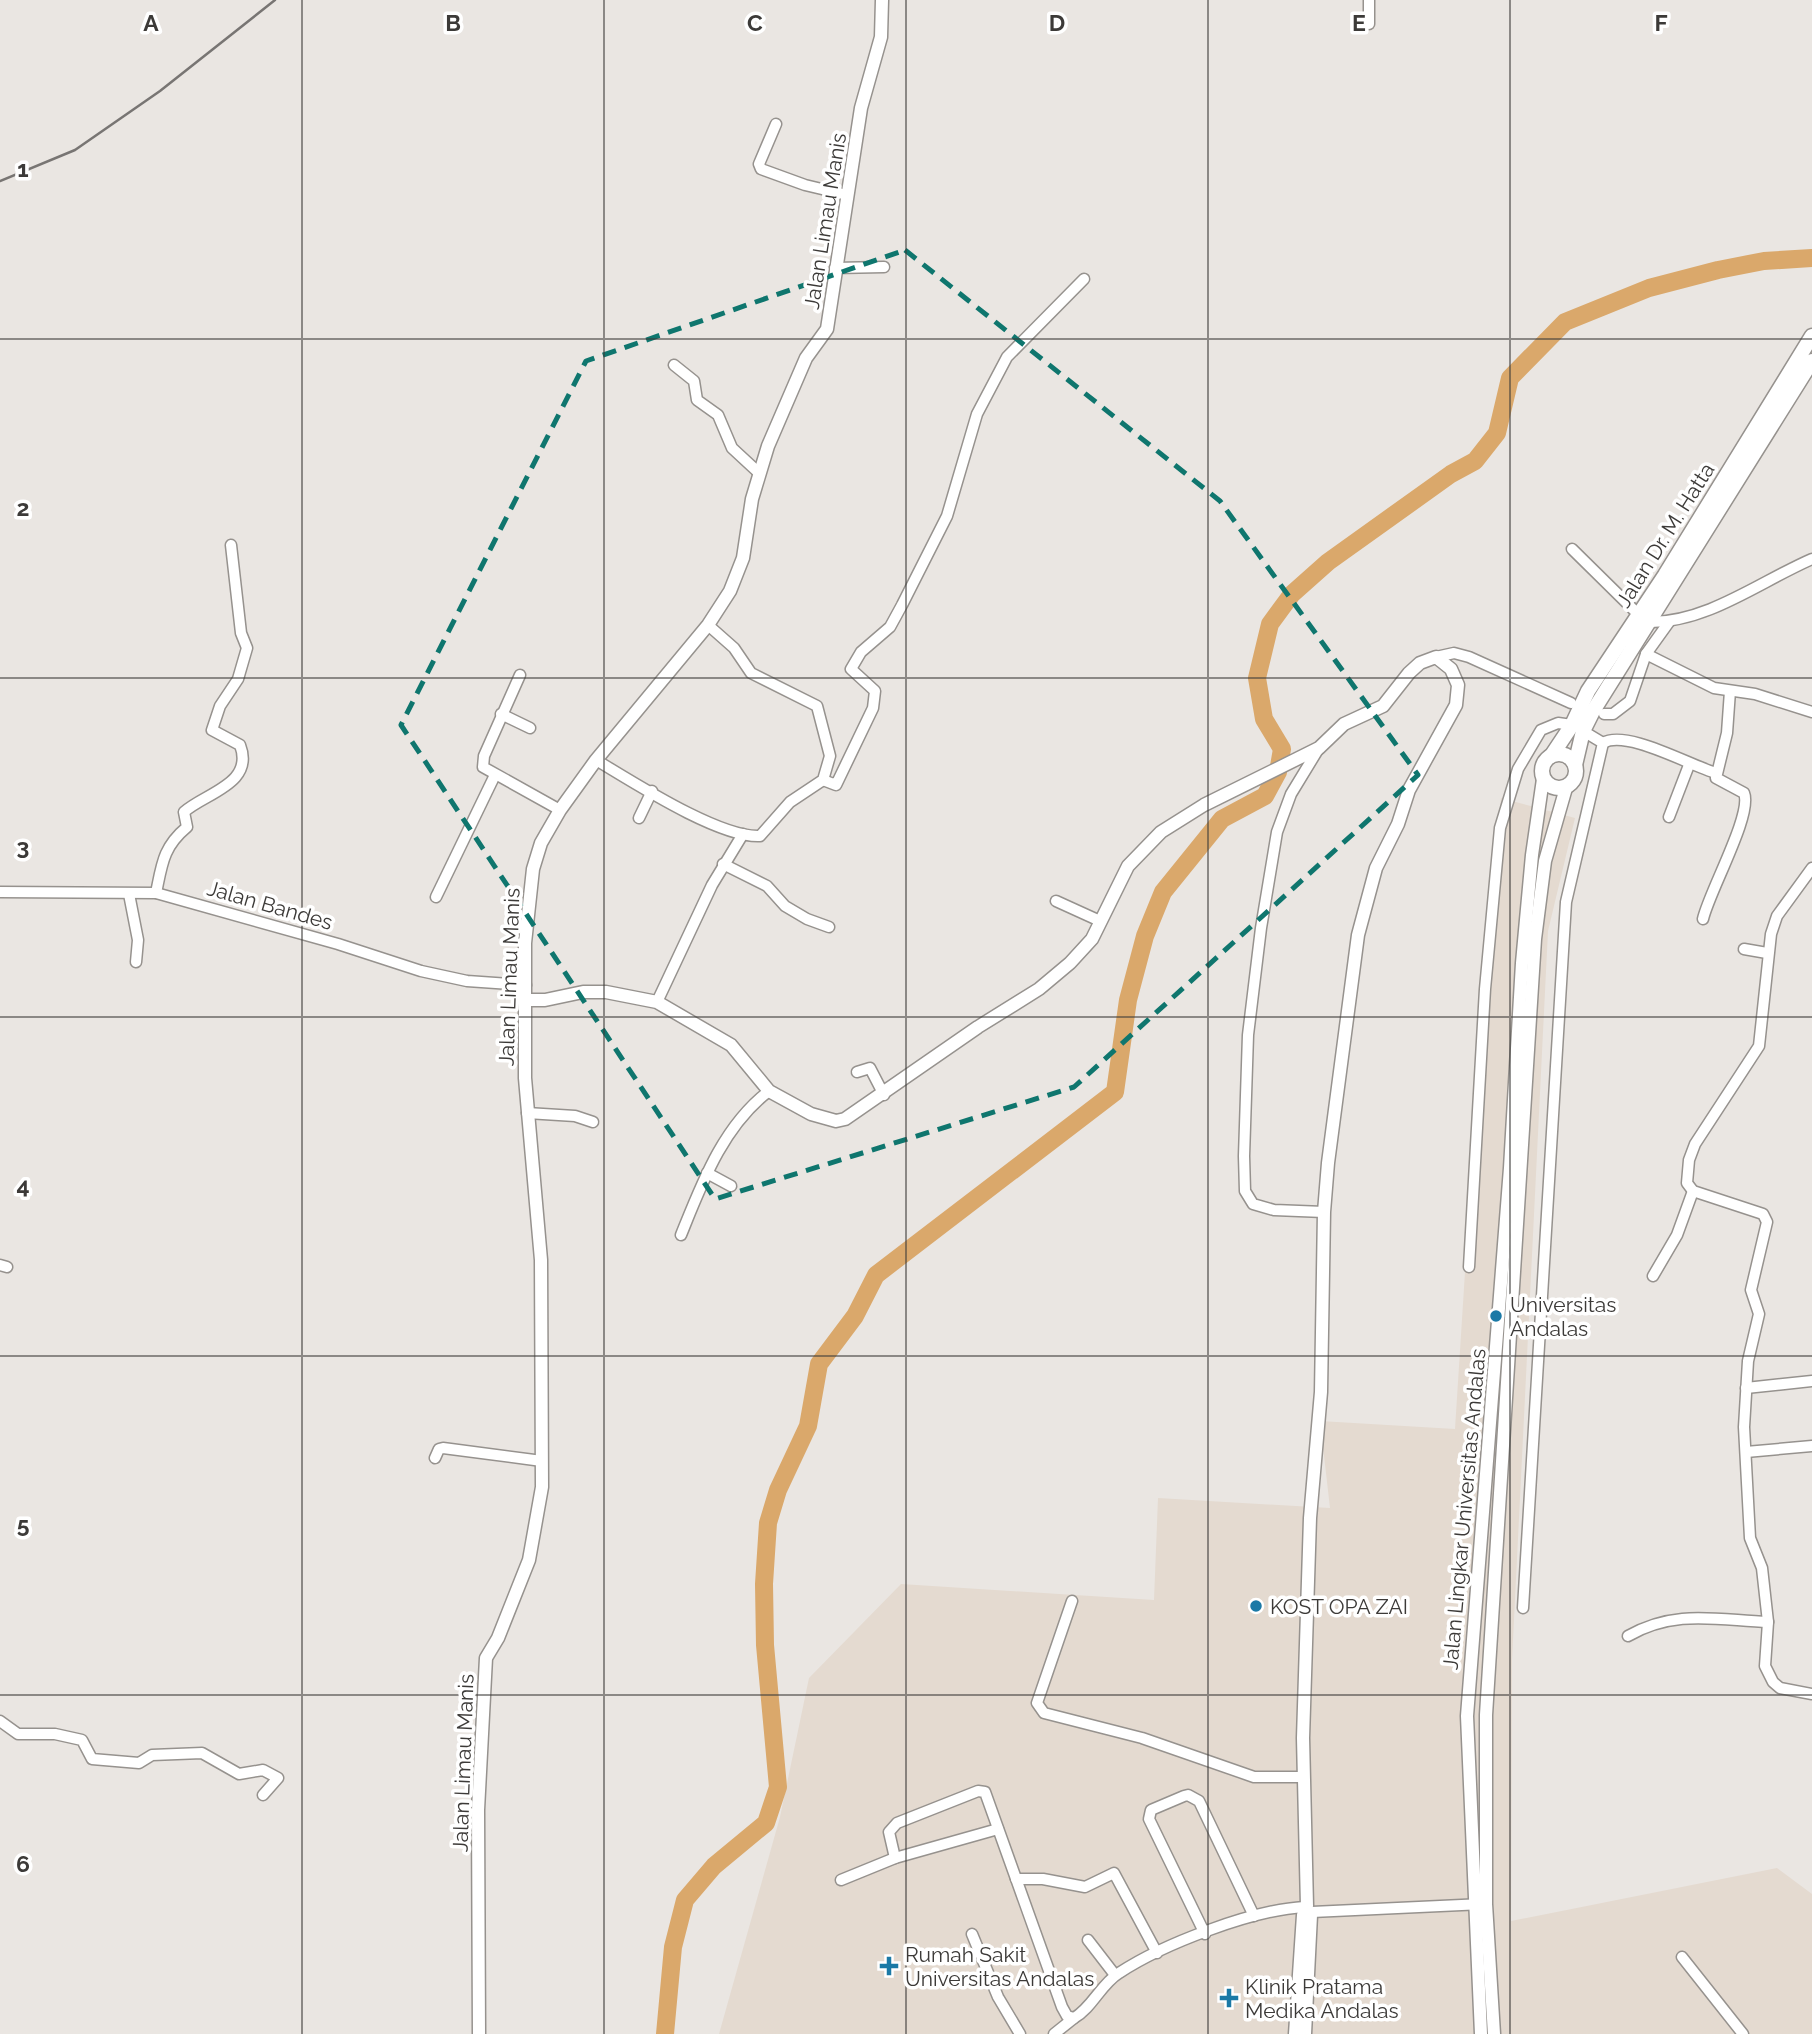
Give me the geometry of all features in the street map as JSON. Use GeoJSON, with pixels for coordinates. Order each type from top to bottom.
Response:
{"type":"FeatureCollection","features":[{"type":"Feature","properties":{"kind":"main road","name":"Jalan Dr. M. Hatta"},"geometry":{"type":"LineString","coordinates":[[1552,755],[1578,728],[1812,336]]}},
{"type":"Feature","properties":{"kind":"main road","name":"Jalan Dr. M. Hatta"},"geometry":{"type":"LineString","coordinates":[[1645,619],[1812,361]]}},
{"type":"Feature","properties":{"kind":"main road","name":"Jalan Dr. M. Hatta"},"geometry":{"type":"LineString","coordinates":[[1575,765],[1578,728]]}},
{"type":"Feature","properties":{"kind":"main road"},"geometry":{"type":"LineString","coordinates":[[1552,755],[1566,755],[1575,765],[1575,778],[1566,788],[1550,787],[1544,779],[1542,768],[1552,755]]}},
{"type":"Feature","properties":{"kind":"street","name":"Jalan Limau Manis"},"geometry":{"type":"LineString","coordinates":[[479,2034],[478,1810],[486,1658],[498,1638],[534,1542],[542,1487],[541,1260],[527,1112],[525,943],[533,869],[541,843],[561,810],[596,760],[708,625],[738,574],[759,473],[806,358],[827,329],[865,89],[881,37],[882,0]]}},
{"type":"Feature","properties":{"kind":"street"},"geometry":{"type":"LineString","coordinates":[[1368,24],[1369,0]]}},
{"type":"Feature","properties":{"kind":"street"},"geometry":{"type":"LineString","coordinates":[[776,124],[759,164],[761,169],[805,185],[847,195]]}},
{"type":"Feature","properties":{"kind":"street"},"geometry":{"type":"LineString","coordinates":[[835,268],[884,267]]}},
{"type":"Feature","properties":{"kind":"street"},"geometry":{"type":"LineString","coordinates":[[822,780],[836,785],[873,708],[876,691],[851,670],[862,652],[890,627],[947,516],[977,414],[1007,357],[1084,279]]}},
{"type":"Feature","properties":{"kind":"street"},"geometry":{"type":"LineString","coordinates":[[674,365],[694,381],[697,400],[718,415],[732,448],[759,473]]}},
{"type":"Feature","properties":{"kind":"street"},"geometry":{"type":"LineString","coordinates":[[156,893],[163,858],[170,842],[187,827],[184,812],[227,785],[241,770],[244,761],[240,745],[212,730],[220,706],[238,679],[247,648],[241,633],[231,545]]}},
{"type":"Feature","properties":{"kind":"street"},"geometry":{"type":"LineString","coordinates":[[1572,549],[1645,619],[1669,622],[1734,598],[1812,559]]}},
{"type":"Feature","properties":{"kind":"street"},"geometry":{"type":"LineString","coordinates":[[1604,714],[1613,715],[1630,701],[1646,654],[1669,622]]}},
{"type":"Feature","properties":{"kind":"street"},"geometry":{"type":"LineString","coordinates":[[596,760],[715,827],[760,836],[790,802],[822,780],[830,756],[817,706],[751,673],[734,648],[708,625]]}},
{"type":"Feature","properties":{"kind":"street"},"geometry":{"type":"LineString","coordinates":[[1324,1212],[1274,1210],[1253,1204],[1245,1191],[1249,1021],[1277,832],[1291,794],[1319,748],[1344,724],[1383,706],[1409,673],[1420,663],[1436,657],[1454,653],[1469,657],[1570,703]]}},
{"type":"Feature","properties":{"kind":"street"},"geometry":{"type":"LineString","coordinates":[[1646,654],[1699,682],[1730,691],[1755,694],[1812,712]]}},
{"type":"Feature","properties":{"kind":"street"},"geometry":{"type":"LineString","coordinates":[[1306,2034],[1308,1911],[1304,1777],[1310,1518],[1321,1392],[1324,1212],[1358,935],[1376,868],[1398,824],[1409,790],[1457,705],[1458,685],[1451,669],[1436,657]]}},
{"type":"Feature","properties":{"kind":"street"},"geometry":{"type":"LineString","coordinates":[[520,675],[483,762],[487,771],[561,810]]}},
{"type":"Feature","properties":{"kind":"street"},"geometry":{"type":"LineString","coordinates":[[1703,919],[1708,899],[1745,805],[1744,793],[1720,782],[1716,773],[1727,733],[1730,691]]}},
{"type":"Feature","properties":{"kind":"street"},"geometry":{"type":"LineString","coordinates":[[501,715],[530,728]]}},
{"type":"Feature","properties":{"kind":"street"},"geometry":{"type":"LineString","coordinates":[[1469,1267],[1485,989],[1500,828],[1518,769],[1541,730],[1558,723],[1578,728],[1603,743],[1618,738],[1633,741],[1689,765],[1716,773]]}},
{"type":"Feature","properties":{"kind":"street"},"geometry":{"type":"LineString","coordinates":[[1523,1608],[1566,902],[1603,743]]}},
{"type":"Feature","properties":{"kind":"street"},"geometry":{"type":"LineString","coordinates":[[526,1000],[594,992],[657,1002],[731,1045],[768,1090],[811,1114],[836,1121],[845,1119],[884,1095],[978,1027],[1039,989],[1086,948],[1128,866],[1147,844],[1204,805],[1319,748]]}},
{"type":"Feature","properties":{"kind":"street"},"geometry":{"type":"LineString","coordinates":[[1669,817],[1689,765]]}},
{"type":"Feature","properties":{"kind":"street"},"geometry":{"type":"LineString","coordinates":[[436,897],[495,775]]}},
{"type":"Feature","properties":{"kind":"street","name":"Jalan Lingkar Universitas Andalas"},"geometry":{"type":"LineString","coordinates":[[1494,2034],[1480,1905],[1467,1716],[1510,1168],[1522,963],[1532,855],[1544,779]]}},
{"type":"Feature","properties":{"kind":"street","name":"Jalan Lingkar Universitas Andalas"},"geometry":{"type":"LineString","coordinates":[[1481,2034],[1480,1905],[1486,1716],[1535,939],[1545,862],[1566,788]]}},
{"type":"Feature","properties":{"kind":"street"},"geometry":{"type":"LineString","coordinates":[[639,818],[652,791]]}},
{"type":"Feature","properties":{"kind":"street"},"geometry":{"type":"LineString","coordinates":[[657,1002],[723,864],[743,834]]}},
{"type":"Feature","properties":{"kind":"street"},"geometry":{"type":"LineString","coordinates":[[723,864],[767,886],[785,906],[807,919],[830,927]]}},
{"type":"Feature","properties":{"kind":"street"},"geometry":{"type":"LineString","coordinates":[[1812,868],[1777,916],[1767,953],[1759,1046],[1695,1144],[1689,1160],[1687,1184],[1693,1191],[1757,1212],[1768,1222],[1751,1290],[1759,1314],[1748,1361],[1746,1388],[1745,1452],[1750,1538],[1762,1568],[1768,1622],[1766,1666],[1773,1682],[1792,1692],[1812,1694]]}},
{"type":"Feature","properties":{"kind":"street","name":"Jalan Bandes"},"geometry":{"type":"LineString","coordinates":[[0,892],[156,893],[338,944],[421,971],[467,981],[526,985]]}},
{"type":"Feature","properties":{"kind":"street"},"geometry":{"type":"LineString","coordinates":[[129,894],[138,940],[136,962]]}},
{"type":"Feature","properties":{"kind":"street"},"geometry":{"type":"LineString","coordinates":[[1056,901],[1100,921]]}},
{"type":"Feature","properties":{"kind":"street"},"geometry":{"type":"LineString","coordinates":[[1744,949],[1767,953]]}},
{"type":"Feature","properties":{"kind":"street"},"geometry":{"type":"LineString","coordinates":[[857,1072],[869,1066],[884,1095]]}},
{"type":"Feature","properties":{"kind":"street"},"geometry":{"type":"LineString","coordinates":[[681,1235],[707,1172],[750,1105],[768,1090]]}},
{"type":"Feature","properties":{"kind":"street"},"geometry":{"type":"LineString","coordinates":[[527,1112],[575,1116],[593,1122]]}},
{"type":"Feature","properties":{"kind":"street"},"geometry":{"type":"LineString","coordinates":[[707,1172],[731,1186]]}},
{"type":"Feature","properties":{"kind":"street"},"geometry":{"type":"LineString","coordinates":[[1653,1276],[1677,1235],[1693,1191]]}},
{"type":"Feature","properties":{"kind":"street"},"geometry":{"type":"LineString","coordinates":[[1746,1388],[1812,1381]]}},
{"type":"Feature","properties":{"kind":"street"},"geometry":{"type":"LineString","coordinates":[[1745,1452],[1812,1446]]}},
{"type":"Feature","properties":{"kind":"street"},"geometry":{"type":"LineString","coordinates":[[435,1458],[443,1448],[542,1461]]}},
{"type":"Feature","properties":{"kind":"street"},"geometry":{"type":"LineString","coordinates":[[1072,1601],[1037,1703],[1044,1713],[1142,1738],[1254,1777],[1304,1777]]}},
{"type":"Feature","properties":{"kind":"street"},"geometry":{"type":"LineString","coordinates":[[1628,1636],[1662,1620],[1684,1617],[1768,1622]]}},
{"type":"Feature","properties":{"kind":"street"},"geometry":{"type":"LineString","coordinates":[[0,1721],[18,1734],[55,1734],[82,1740],[92,1759],[139,1763],[152,1755],[168,1757],[202,1753],[239,1774],[263,1770],[278,1778],[263,1795]]}},
{"type":"Feature","properties":{"kind":"street"},"geometry":{"type":"LineString","coordinates":[[895,1858],[890,1828],[978,1791],[988,1796],[1062,2007],[1067,2016],[1074,2018]]}},
{"type":"Feature","properties":{"kind":"street"},"geometry":{"type":"LineString","coordinates":[[1205,1934],[1149,1819],[1151,1810],[1184,1796],[1188,1795],[1199,1801],[1254,1916]]}},
{"type":"Feature","properties":{"kind":"street"},"geometry":{"type":"LineString","coordinates":[[841,1880],[895,1858],[998,1829]]}},
{"type":"Feature","properties":{"kind":"street"},"geometry":{"type":"LineString","coordinates":[[1016,1879],[1043,1879],[1085,1887],[1114,1873],[1157,1953]]}},
{"type":"Feature","properties":{"kind":"street"},"geometry":{"type":"LineString","coordinates":[[1054,2034],[1074,2018],[1115,1975],[1157,1953],[1254,1916],[1308,1911],[1480,1905]]}},
{"type":"Feature","properties":{"kind":"street"},"geometry":{"type":"LineString","coordinates":[[1295,2034],[1308,1911]]}},
{"type":"Feature","properties":{"kind":"street"},"geometry":{"type":"LineString","coordinates":[[972,1934],[998,1997],[1020,2034]]}},
{"type":"Feature","properties":{"kind":"street"},"geometry":{"type":"LineString","coordinates":[[1088,1940],[1115,1975]]}},
{"type":"Feature","properties":{"kind":"street"},"geometry":{"type":"LineString","coordinates":[[1682,1957],[1743,2034]]}},
{"type":"Feature","properties":{"kind":"highlighted area"},"geometry":{"type":"Polygon","coordinates":[[[905,250],[1220,501],[1418,775],[1074,1087],[715,1199],[401,725],[586,361],[905,250]]]}},
{"type":"Feature","properties":{"kind":"shaded area","name":"Universitas Andalas"},"geometry":{"type":"Polygon","coordinates":[[[1501,798],[1575,818],[1548,931],[1512,1660],[1511,1921],[1777,1868],[1812,1894],[1812,2034],[719,2034],[780,1817],[809,1678],[901,1584],[1154,1600],[1158,1498],[1330,1508],[1320,1421],[1455,1429],[1487,927],[1501,798]]]}},
{"type":"Feature","properties":{"kind":"waterway"},"geometry":{"type":"LineString","coordinates":[[665,2034],[673,1947],[685,1900],[714,1866],[766,1823],[778,1787],[765,1645],[764,1584],[768,1523],[778,1490],[808,1426],[819,1364],[855,1316],[876,1275],[1115,1092],[1128,1000],[1145,936],[1163,892],[1222,819],[1265,796],[1278,772],[1282,749],[1264,719],[1257,678],[1270,624],[1292,594],[1328,562],[1451,474],[1475,461],[1497,433],[1510,378],[1565,322],[1649,288],[1718,270],[1764,261],[1812,258]]}},
{"type":"Feature","properties":{"kind":"railway"},"geometry":{"type":"LineString","coordinates":[[0,181],[75,150],[160,91],[275,0]]}},
{"type":"Feature","properties":{"kind":"place","name":"Universitas Andalas"},"geometry":{"type":"Point","coordinates":[1496,1316]}},
{"type":"Feature","properties":{"kind":"place","name":"KOST OPA ZAI"},"geometry":{"type":"Point","coordinates":[1256,1606]}},
{"type":"Feature","properties":{"kind":"place","name":"Rumah Sakit Universitas Andalas"},"geometry":{"type":"Point","coordinates":[889,1966]}},
{"type":"Feature","properties":{"kind":"place","name":"Klinik Pratama Medika Andalas"},"geometry":{"type":"Point","coordinates":[1229,1998]}}]}
